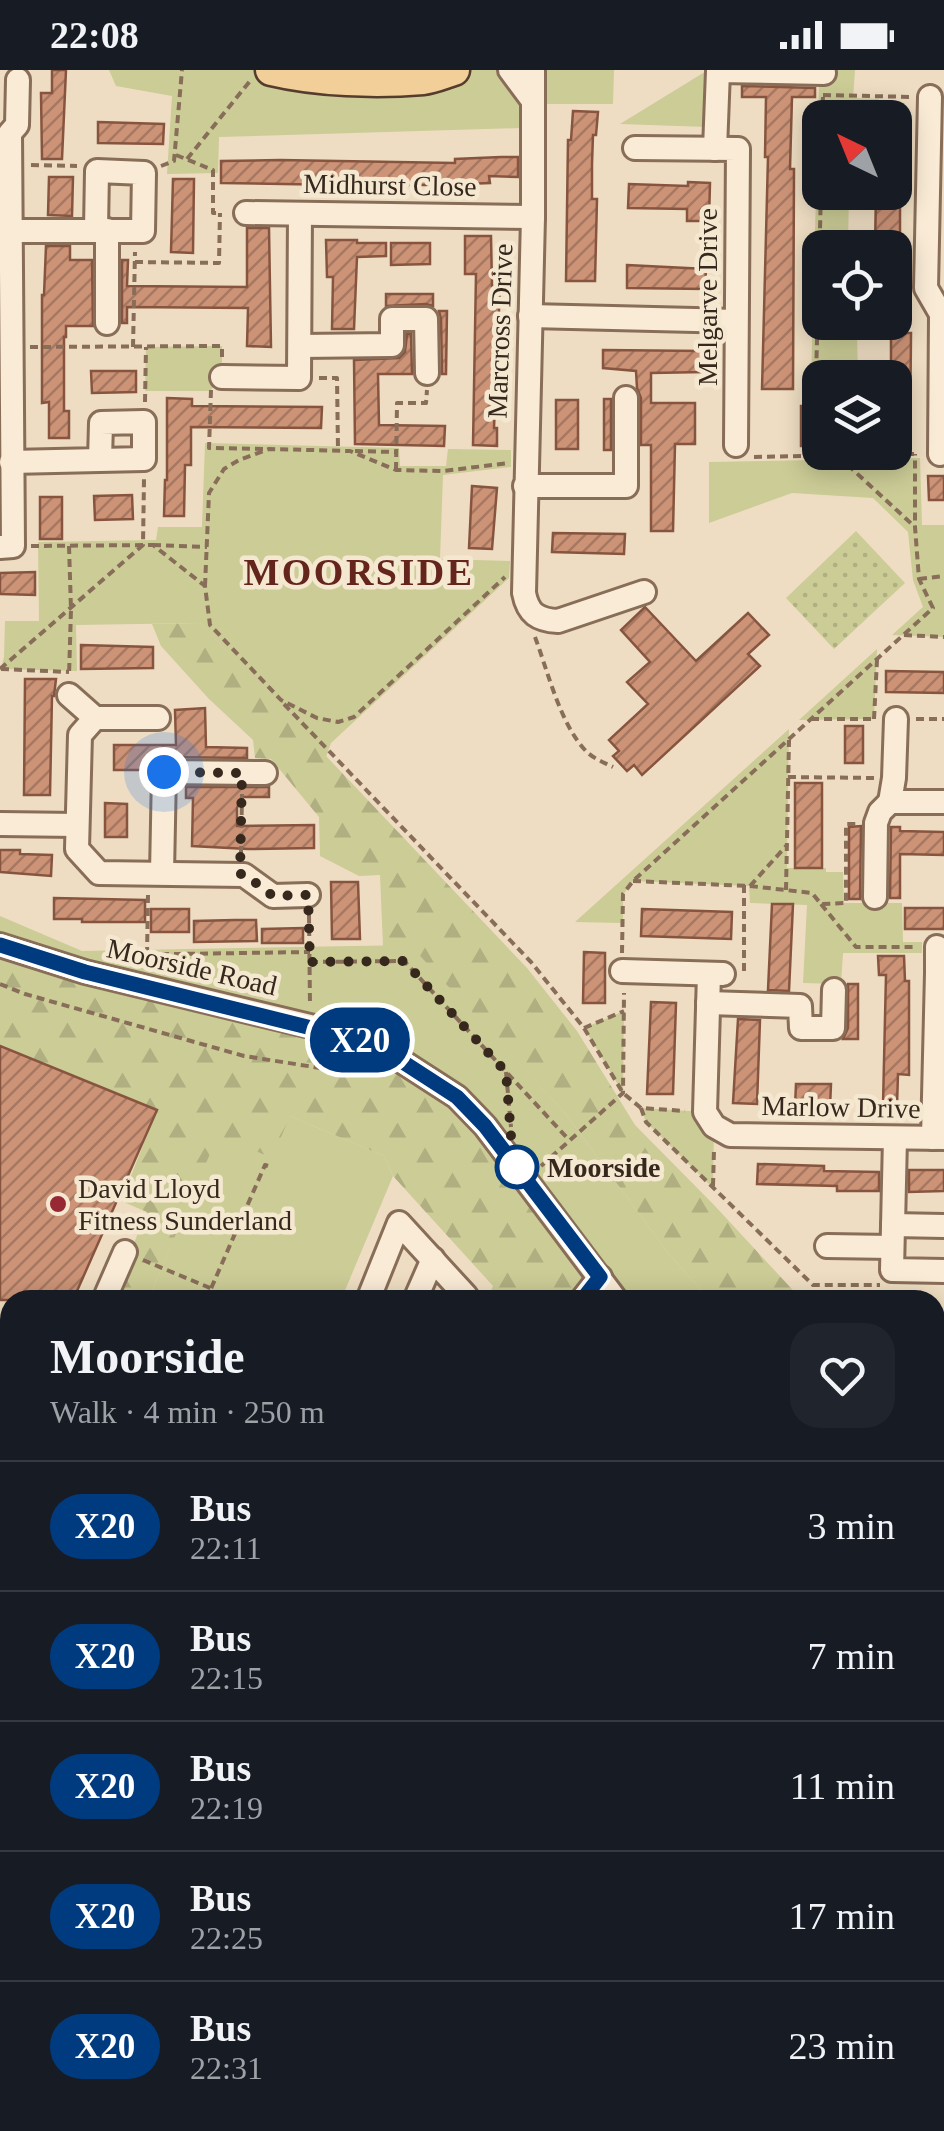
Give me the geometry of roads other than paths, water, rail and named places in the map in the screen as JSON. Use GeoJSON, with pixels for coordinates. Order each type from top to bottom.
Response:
{"type":"FeatureCollection","features":[{"type":"Feature","properties":{"kind":"main road"},"geometry":{"type":"LineString","coordinates":[[271,70],[296,76],[371,80],[426,78],[454,70]]}},
{"type":"Feature","properties":{"kind":"street"},"geometry":{"type":"LineString","coordinates":[[510,70],[535,104]]}},
{"type":"Feature","properties":{"kind":"street","name":"Marcross Drive"},"geometry":{"type":"LineString","coordinates":[[533,70],[526,604],[532,614],[558,621],[644,592]]}},
{"type":"Feature","properties":{"kind":"street","name":"Melgarve Drive"},"geometry":{"type":"LineString","coordinates":[[736,445],[736,321],[727,149],[718,71],[824,84]]}},
{"type":"Feature","properties":{"kind":"street"},"geometry":{"type":"LineString","coordinates":[[6,547],[8,158],[10,133],[17,124],[18,80]]}},
{"type":"Feature","properties":{"kind":"street"},"geometry":{"type":"LineString","coordinates":[[930,97],[926,288],[942,314],[940,454]]}},
{"type":"Feature","properties":{"kind":"street"},"geometry":{"type":"LineString","coordinates":[[636,148],[727,149]]}},
{"type":"Feature","properties":{"kind":"street"},"geometry":{"type":"LineString","coordinates":[[10,231],[102,230],[139,230],[144,173],[97,172],[102,230],[107,323]]}},
{"type":"Feature","properties":{"kind":"street","name":"Midhurst Close"},"geometry":{"type":"LineString","coordinates":[[246,214],[533,217]]}},
{"type":"Feature","properties":{"kind":"street"},"geometry":{"type":"LineString","coordinates":[[222,377],[299,378],[300,214]]}},
{"type":"Feature","properties":{"kind":"street"},"geometry":{"type":"LineString","coordinates":[[530,316],[736,321]]}},
{"type":"Feature","properties":{"kind":"street"},"geometry":{"type":"LineString","coordinates":[[300,346],[392,345],[392,320],[426,319],[427,373]]}},
{"type":"Feature","properties":{"kind":"street"},"geometry":{"type":"LineString","coordinates":[[525,486],[626,486],[626,398]]}},
{"type":"Feature","properties":{"kind":"street"},"geometry":{"type":"LineString","coordinates":[[7,476],[100,460],[144,459],[144,422],[100,423],[100,460]]}},
{"type":"Feature","properties":{"kind":"street"},"geometry":{"type":"LineString","coordinates":[[69,683],[95,718]]}},
{"type":"Feature","properties":{"kind":"street"},"geometry":{"type":"LineString","coordinates":[[875,898],[876,823],[890,802],[894,778],[885,716]]}},
{"type":"Feature","properties":{"kind":"street"},"geometry":{"type":"LineString","coordinates":[[158,718],[95,718],[80,735],[77,849],[99,874],[244,874],[273,896],[308,895]]}},
{"type":"Feature","properties":{"kind":"street"},"geometry":{"type":"LineString","coordinates":[[155,873],[164,772],[253,773]]}},
{"type":"Feature","properties":{"kind":"street"},"geometry":{"type":"LineString","coordinates":[[890,802],[944,802]]}},
{"type":"Feature","properties":{"kind":"street"},"geometry":{"type":"LineString","coordinates":[[0,824],[77,825]]}},
{"type":"Feature","properties":{"kind":"street","name":"Moorside Road"},"geometry":{"type":"LineString","coordinates":[[0,945],[85,972],[360,1040],[392,1055],[457,1097],[485,1126],[609,1290]]}},
{"type":"Feature","properties":{"kind":"street"},"geometry":{"type":"LineString","coordinates":[[937,947],[938,1138]]}},
{"type":"Feature","properties":{"kind":"street"},"geometry":{"type":"LineString","coordinates":[[622,971],[717,974],[708,1002],[800,1006],[800,1028],[833,1028],[834,990]]}},
{"type":"Feature","properties":{"kind":"street","name":"Marlow Drive"},"geometry":{"type":"LineString","coordinates":[[708,1002],[709,1118],[730,1135],[938,1138]]}},
{"type":"Feature","properties":{"kind":"street"},"geometry":{"type":"LineString","coordinates":[[892,1247],[894,1138]]}},
{"type":"Feature","properties":{"kind":"street"},"geometry":{"type":"LineString","coordinates":[[372,1290],[399,1223],[460,1290]]}},
{"type":"Feature","properties":{"kind":"street"},"geometry":{"type":"LineString","coordinates":[[827,1246],[892,1247],[944,1226]]}},
{"type":"Feature","properties":{"kind":"street"},"geometry":{"type":"LineString","coordinates":[[892,1247],[944,1271]]}},
{"type":"Feature","properties":{"kind":"street"},"geometry":{"type":"LineString","coordinates":[[108,1290],[125,1252]]}},
{"type":"Feature","properties":{"kind":"street"},"geometry":{"type":"LineString","coordinates":[[419,1290],[432,1259]]}},
{"type":"Feature","properties":{"kind":"street"},"geometry":{"type":"LineString","coordinates":[[590,1290],[600,1277]]}},
{"type":"Feature","properties":{"kind":"place","name":"Moorside"},"geometry":{"type":"Point","coordinates":[517,1167]}},
{"type":"Feature","properties":{"kind":"place","name":"David Lloyd Fitness Sunderland"},"geometry":{"type":"Point","coordinates":[58,1204]}},
{"type":"Feature","properties":{"kind":"district","name":"MOORSIDE"},"geometry":{"type":"Point","coordinates":[359,572]}}]}
